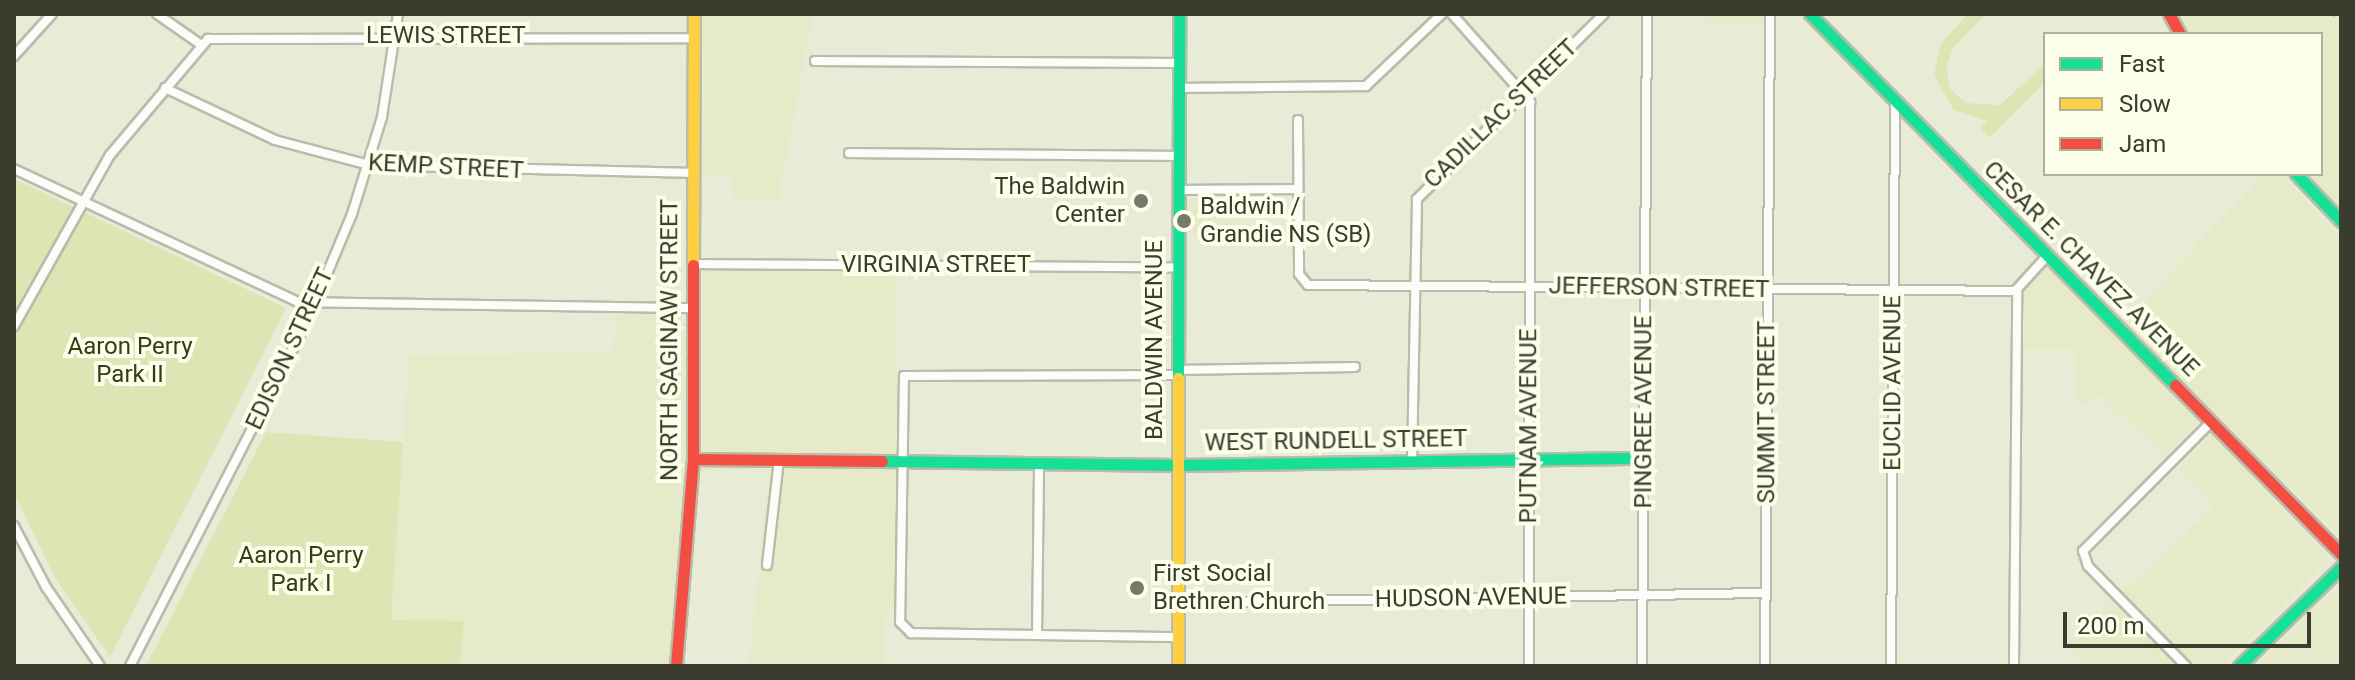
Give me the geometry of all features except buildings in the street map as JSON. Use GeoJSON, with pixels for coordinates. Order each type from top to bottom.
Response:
{"type":"FeatureCollection","features":[{"type":"Feature","properties":{"kind":"main road","name":"NORTH SAGINAW STREET"},"geometry":{"type":"LineString","coordinates":[[676,666],[693,459],[694,14]]}},
{"type":"Feature","properties":{"kind":"main road","name":"BALDWIN AVENUE"},"geometry":{"type":"LineString","coordinates":[[1178,666],[1179,14]]}},
{"type":"Feature","properties":{"kind":"main road","name":"CESAR E. CHAVEZ AVENUE"},"geometry":{"type":"LineString","coordinates":[[1810,14],[2341,554]]}},
{"type":"Feature","properties":{"kind":"main road"},"geometry":{"type":"LineString","coordinates":[[2169,14],[2179,32]]}},
{"type":"Feature","properties":{"kind":"main road"},"geometry":{"type":"LineString","coordinates":[[2298,176],[2341,221]]}},
{"type":"Feature","properties":{"kind":"main road","name":"WEST RUNDELL STREET"},"geometry":{"type":"LineString","coordinates":[[693,459],[1176,465],[1643,458]]}},
{"type":"Feature","properties":{"kind":"main road"},"geometry":{"type":"LineString","coordinates":[[2239,666],[2341,567]]}},
{"type":"Feature","properties":{"kind":"street"},"geometry":{"type":"LineString","coordinates":[[14,56],[52,14]]}},
{"type":"Feature","properties":{"kind":"street"},"geometry":{"type":"LineString","coordinates":[[14,326],[110,155],[200,44],[157,14]]}},
{"type":"Feature","properties":{"kind":"street","name":"EDISON STREET"},"geometry":{"type":"LineString","coordinates":[[130,666],[313,304],[369,165],[398,14]]}},
{"type":"Feature","properties":{"kind":"street"},"geometry":{"type":"LineString","coordinates":[[1179,88],[1366,86],[1442,14]]}},
{"type":"Feature","properties":{"kind":"street"},"geometry":{"type":"LineString","coordinates":[[1452,14],[1525,91]]}},
{"type":"Feature","properties":{"kind":"street","name":"CADILLAC STREET"},"geometry":{"type":"LineString","coordinates":[[1412,462],[1414,286],[1420,194],[1604,14]]}},
{"type":"Feature","properties":{"kind":"street","name":"PINGREE AVENUE"},"geometry":{"type":"LineString","coordinates":[[1642,666],[1647,14]]}},
{"type":"Feature","properties":{"kind":"street","name":"SUMMIT STREET"},"geometry":{"type":"LineString","coordinates":[[1765,666],[1770,14]]}},
{"type":"Feature","properties":{"kind":"street","name":"LEWIS STREET"},"geometry":{"type":"LineString","coordinates":[[200,44],[242,35],[694,38]]}},
{"type":"Feature","properties":{"kind":"street"},"geometry":{"type":"LineString","coordinates":[[815,61],[1179,63]]}},
{"type":"Feature","properties":{"kind":"street","name":"KEMP STREET"},"geometry":{"type":"LineString","coordinates":[[165,88],[266,136],[369,165],[693,173]]}},
{"type":"Feature","properties":{"kind":"street","name":"PUTNAM AVENUE"},"geometry":{"type":"LineString","coordinates":[[1525,91],[1531,105],[1529,666]]}},
{"type":"Feature","properties":{"kind":"street","name":"EUCLID AVENUE"},"geometry":{"type":"LineString","coordinates":[[1891,666],[1895,101]]}},
{"type":"Feature","properties":{"kind":"street"},"geometry":{"type":"LineString","coordinates":[[1178,190],[1298,189],[1298,120]]}},
{"type":"Feature","properties":{"kind":"street"},"geometry":{"type":"LineString","coordinates":[[849,153],[1179,156]]}},
{"type":"Feature","properties":{"kind":"street"},"geometry":{"type":"LineString","coordinates":[[14,169],[85,199],[285,299],[313,304],[693,308]]}},
{"type":"Feature","properties":{"kind":"street","name":"JEFFERSON STREET"},"geometry":{"type":"LineString","coordinates":[[1298,189],[1302,282],[1414,286],[2017,291]]}},
{"type":"Feature","properties":{"kind":"street"},"geometry":{"type":"LineString","coordinates":[[2014,666],[2017,291],[2047,256]]}},
{"type":"Feature","properties":{"kind":"street","name":"VIRGINIA STREET"},"geometry":{"type":"LineString","coordinates":[[693,264],[1178,267]]}},
{"type":"Feature","properties":{"kind":"street"},"geometry":{"type":"LineString","coordinates":[[1178,637],[902,629],[901,382],[909,373],[1177,373],[1355,367]]}},
{"type":"Feature","properties":{"kind":"street"},"geometry":{"type":"LineString","coordinates":[[2186,666],[2088,566],[2087,544],[2211,422]]}},
{"type":"Feature","properties":{"kind":"street"},"geometry":{"type":"LineString","coordinates":[[767,565],[779,460]]}},
{"type":"Feature","properties":{"kind":"street"},"geometry":{"type":"LineString","coordinates":[[1037,635],[1039,463]]}},
{"type":"Feature","properties":{"kind":"street"},"geometry":{"type":"LineString","coordinates":[[14,526],[46,587],[100,666]]}},
{"type":"Feature","properties":{"kind":"street","name":"HUDSON AVENUE"},"geometry":{"type":"LineString","coordinates":[[1178,603],[1765,593]]}},
{"type":"Feature","properties":{"kind":"shaded area"},"geometry":{"type":"Polygon","coordinates":[[[703,14],[813,14],[778,200],[735,201],[732,178],[703,177],[703,14]]]}},
{"type":"Feature","properties":{"kind":"shaded area"},"geometry":{"type":"Polygon","coordinates":[[[1704,14],[1765,14],[1765,24],[1704,23],[1704,14]]]}},
{"type":"Feature","properties":{"kind":"shaded area"},"geometry":{"type":"Polygon","coordinates":[[[2169,14],[2341,14],[2341,221],[2298,176],[2323,176],[2323,32],[2179,32],[2169,14]]]}},
{"type":"Feature","properties":{"kind":"shaded area"},"geometry":{"type":"Polygon","coordinates":[[[2262,176],[2283,176],[2341,239],[2341,537],[2124,322],[2262,176]]]}},
{"type":"Feature","properties":{"kind":"shaded area"},"geometry":{"type":"Polygon","coordinates":[[[1240,198],[1239,234],[1184,233],[1186,199],[1240,198]]]}},
{"type":"Feature","properties":{"kind":"shaded area"},"geometry":{"type":"Polygon","coordinates":[[[2047,266],[2201,419],[2165,456],[2101,396],[2077,405],[2074,350],[2026,349],[2023,289],[2047,266]]]}},
{"type":"Feature","properties":{"kind":"shaded area"},"geometry":{"type":"Polygon","coordinates":[[[703,270],[897,271],[895,609],[884,613],[884,666],[749,666],[769,470],[703,470],[703,270]]]}},
{"type":"Feature","properties":{"kind":"shaded area"},"geometry":{"type":"Polygon","coordinates":[[[674,313],[689,327],[688,442],[669,666],[460,666],[463,621],[391,620],[409,355],[613,353],[616,315],[674,313]]]}},
{"type":"Feature","properties":{"kind":"shaded area"},"geometry":{"type":"Polygon","coordinates":[[[2212,433],[2330,559],[2222,666],[2085,666],[2066,645],[2215,506],[2180,471],[2212,433]]]}},
{"type":"Feature","properties":{"kind":"shaded area"},"geometry":{"type":"Polygon","coordinates":[[[2341,586],[2340,666],[2258,666],[2341,586]]]}},
{"type":"Feature","properties":{"kind":"green space"},"geometry":{"type":"Polygon","coordinates":[[[1968,14],[1986,14],[1953,48],[1946,68],[1950,88],[1965,103],[2000,105],[2043,66],[2043,84],[1989,138],[1980,129],[1987,121],[1954,110],[1934,75],[1941,43],[1968,14]]]}},
{"type":"Feature","properties":{"kind":"green space","name":"Aaron Perry Park II"},"geometry":{"type":"Polygon","coordinates":[[[14,179],[286,308],[110,657],[55,578],[14,493],[14,179]]]}},
{"type":"Feature","properties":{"kind":"green space","name":"Aaron Perry Park I"},"geometry":{"type":"Polygon","coordinates":[[[266,432],[403,442],[391,620],[464,621],[460,666],[146,666],[266,432]]]}},
{"type":"Feature","properties":{"kind":"railway"},"geometry":{"type":"LineString","coordinates":[[2332,14],[2341,24]]}},
{"type":"Feature","properties":{"kind":"traffic: fast"},"geometry":{"type":"LineString","coordinates":[[1178,378],[1179,14]]}},
{"type":"Feature","properties":{"kind":"traffic: fast"},"geometry":{"type":"LineString","coordinates":[[1810,14],[2175,385]]}},
{"type":"Feature","properties":{"kind":"traffic: fast"},"geometry":{"type":"LineString","coordinates":[[2298,176],[2341,221]]}},
{"type":"Feature","properties":{"kind":"traffic: fast"},"geometry":{"type":"LineString","coordinates":[[882,461],[1176,465],[1643,458]]}},
{"type":"Feature","properties":{"kind":"traffic: fast"},"geometry":{"type":"LineString","coordinates":[[2239,666],[2341,567]]}},
{"type":"Feature","properties":{"kind":"traffic: slow"},"geometry":{"type":"LineString","coordinates":[[693,265],[694,14]]}},
{"type":"Feature","properties":{"kind":"traffic: slow"},"geometry":{"type":"LineString","coordinates":[[1178,378],[1178,666]]}},
{"type":"Feature","properties":{"kind":"traffic: jam"},"geometry":{"type":"LineString","coordinates":[[2169,14],[2179,32]]}},
{"type":"Feature","properties":{"kind":"traffic: jam"},"geometry":{"type":"LineString","coordinates":[[676,666],[693,459],[693,265]]}},
{"type":"Feature","properties":{"kind":"traffic: jam"},"geometry":{"type":"LineString","coordinates":[[2175,385],[2341,554]]}},
{"type":"Feature","properties":{"kind":"traffic: jam"},"geometry":{"type":"LineString","coordinates":[[693,459],[882,461]]}},
{"type":"Feature","properties":{"kind":"place","name":"The Baldwin Center"},"geometry":{"type":"Point","coordinates":[1141,201]}},
{"type":"Feature","properties":{"kind":"place","name":"Baldwin / Grandie NS (SB)"},"geometry":{"type":"Point","coordinates":[1184,221]}},
{"type":"Feature","properties":{"kind":"place","name":"First Social Brethren Church"},"geometry":{"type":"Point","coordinates":[1137,588]}}]}
